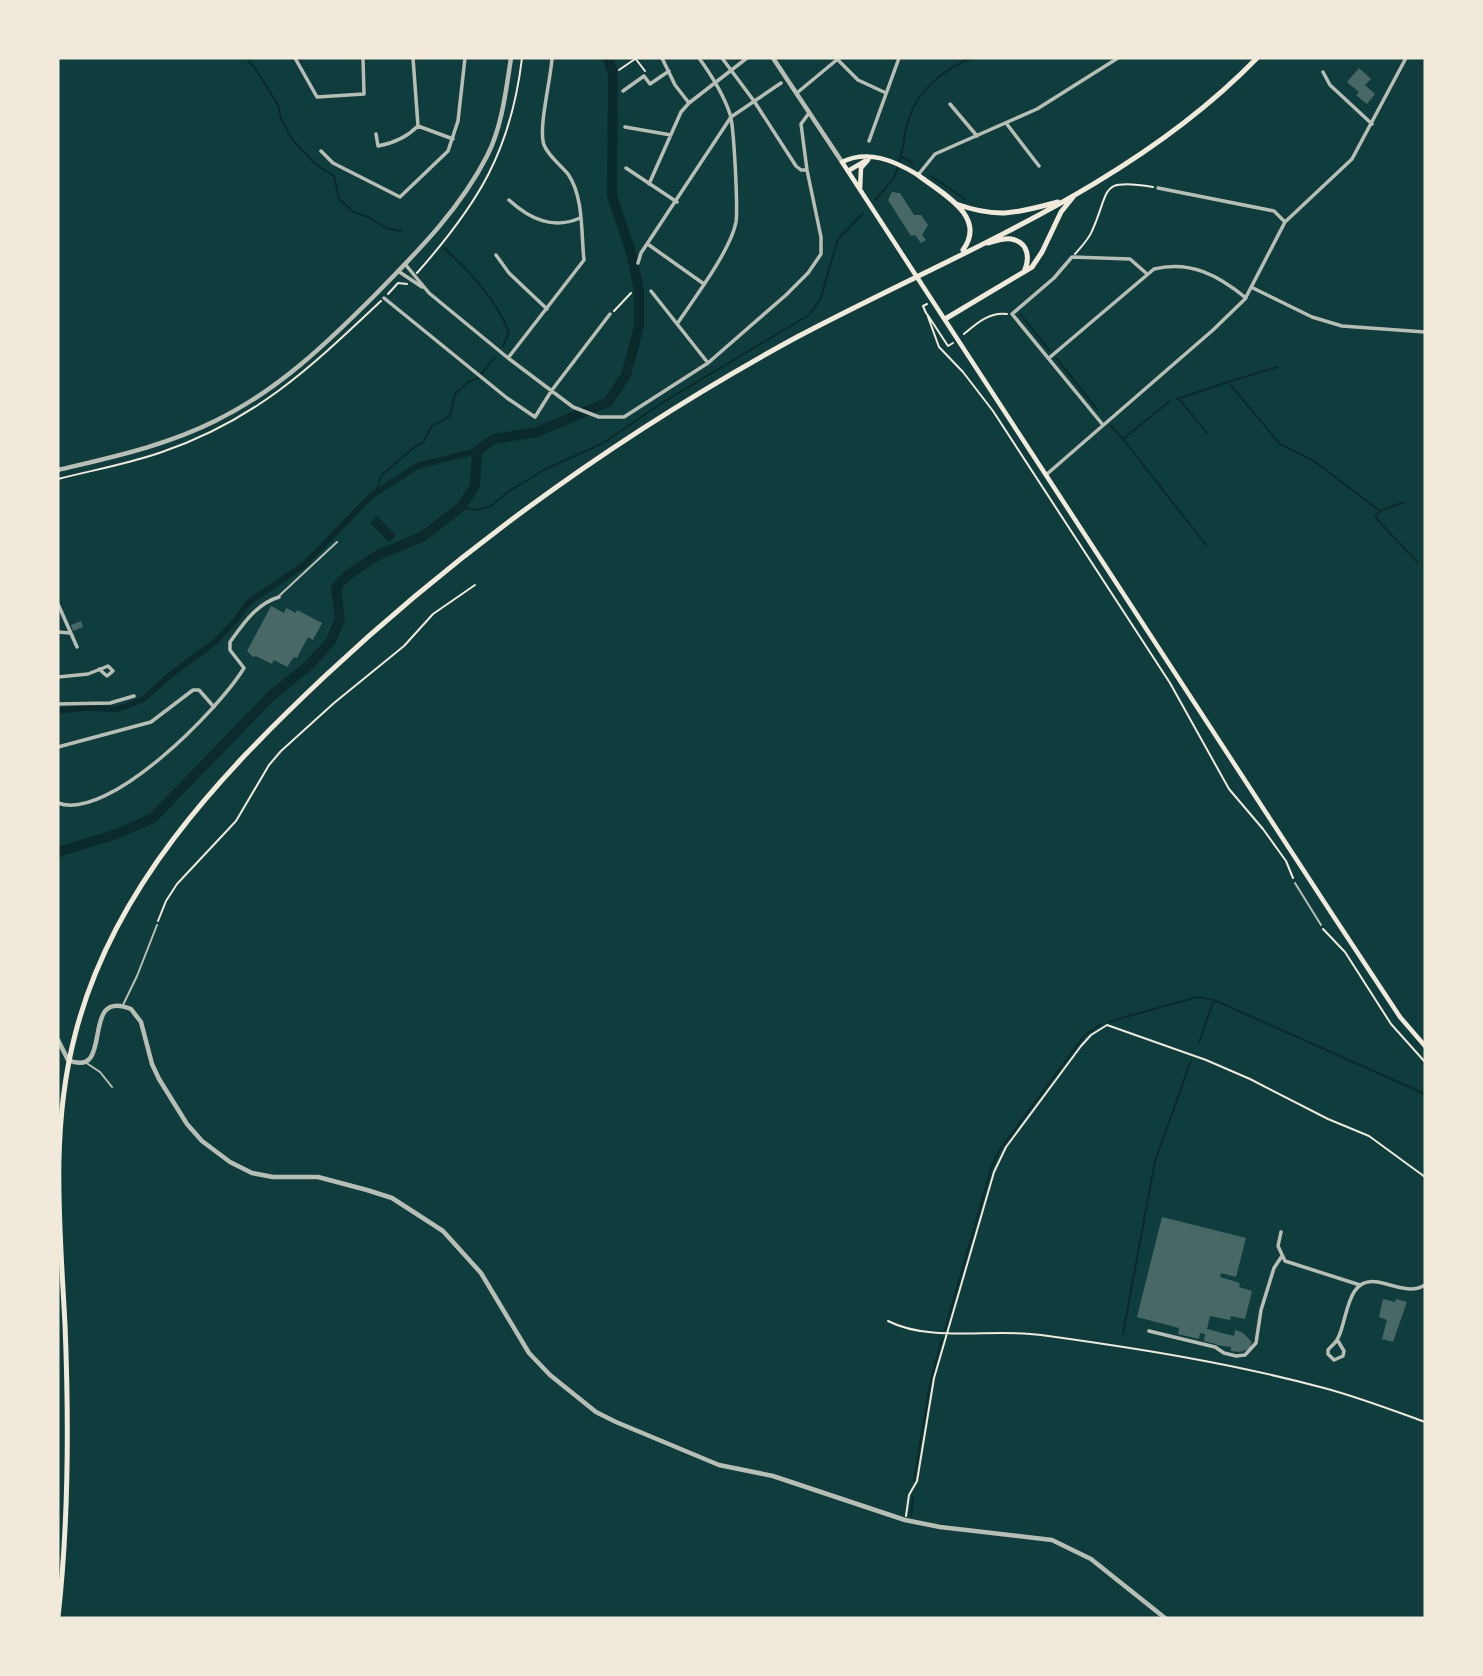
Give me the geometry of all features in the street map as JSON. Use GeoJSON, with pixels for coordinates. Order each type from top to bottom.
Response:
{"type":"FeatureCollection","features":[{"type":"Feature","properties":{"kind":"highway"},"geometry":{"type":"LineString","coordinates":[[58,1617],[65,1547],[68,1470],[59,1168],[66,1078],[72,1044],[85,1000],[105,949],[131,900],[169,843],[258,742],[376,629],[553,488],[642,428],[778,348],[1075,195],[1124,166],[1172,132],[1257,58]]}},
{"type":"Feature","properties":{"kind":"highway"},"geometry":{"type":"LineString","coordinates":[[918,175],[956,204],[971,223],[972,232],[966,247],[959,255]]}},
{"type":"Feature","properties":{"kind":"highway"},"geometry":{"type":"LineString","coordinates":[[945,319],[1023,275],[1038,261],[1056,221],[1075,195]]}},
{"type":"Feature","properties":{"kind":"highway"},"geometry":{"type":"LineString","coordinates":[[956,204],[987,213],[1006,214],[1067,199]]}},
{"type":"Feature","properties":{"kind":"highway"},"geometry":{"type":"LineString","coordinates":[[978,245],[1008,238],[1021,243],[1029,259],[1023,275]]}},
{"type":"Feature","properties":{"kind":"main road"},"geometry":{"type":"LineString","coordinates":[[918,175],[890,161],[877,158],[860,156],[842,162],[1334,917],[1400,1017],[1425,1046]]}},
{"type":"Feature","properties":{"kind":"main road"},"geometry":{"type":"LineString","coordinates":[[848,171],[867,160],[877,158]]}},
{"type":"Feature","properties":{"kind":"main road"},"geometry":{"type":"LineString","coordinates":[[860,191],[860,173],[867,160]]}},
{"type":"Feature","properties":{"kind":"street"},"geometry":{"type":"LineString","coordinates":[[295,58],[317,97],[364,94],[363,58]]}},
{"type":"Feature","properties":{"kind":"street"},"geometry":{"type":"LineString","coordinates":[[376,134],[378,146],[389,144],[409,136],[418,126],[413,58]]}},
{"type":"Feature","properties":{"kind":"street"},"geometry":{"type":"LineString","coordinates":[[321,151],[333,163],[400,197],[448,151],[458,121],[465,58]]}},
{"type":"Feature","properties":{"kind":"street"},"geometry":{"type":"LineString","coordinates":[[58,470],[148,448],[223,417],[287,376],[351,319],[405,264],[460,200],[488,153],[501,110],[511,58]]}},
{"type":"Feature","properties":{"kind":"street"},"geometry":{"type":"LineString","coordinates":[[508,358],[584,260],[576,191],[568,175],[544,144],[542,127],[552,58]]}},
{"type":"Feature","properties":{"kind":"street"},"geometry":{"type":"LineString","coordinates":[[662,58],[675,85],[689,103]]}},
{"type":"Feature","properties":{"kind":"street"},"geometry":{"type":"LineString","coordinates":[[677,324],[704,285],[736,223],[731,117],[716,81],[699,58]]}},
{"type":"Feature","properties":{"kind":"street"},"geometry":{"type":"LineString","coordinates":[[722,58],[796,166],[807,170]]}},
{"type":"Feature","properties":{"kind":"street"},"geometry":{"type":"LineString","coordinates":[[649,184],[670,135],[689,103],[747,58]]}},
{"type":"Feature","properties":{"kind":"street"},"geometry":{"type":"LineString","coordinates":[[773,58],[842,162]]}},
{"type":"Feature","properties":{"kind":"street"},"geometry":{"type":"LineString","coordinates":[[798,92],[837,58],[858,80],[886,93]]}},
{"type":"Feature","properties":{"kind":"street"},"geometry":{"type":"LineString","coordinates":[[869,141],[899,58]]}},
{"type":"Feature","properties":{"kind":"street"},"geometry":{"type":"LineString","coordinates":[[918,175],[935,154],[1049,102],[1118,58]]}},
{"type":"Feature","properties":{"kind":"street"},"geometry":{"type":"LineString","coordinates":[[1047,474],[1222,323],[1246,298],[1285,222],[1352,159],[1406,58]]}},
{"type":"Feature","properties":{"kind":"street"},"geometry":{"type":"LineString","coordinates":[[623,91],[644,76],[650,84],[669,71]]}},
{"type":"Feature","properties":{"kind":"street"},"geometry":{"type":"LineString","coordinates":[[1323,72],[1330,85],[1372,124]]}},
{"type":"Feature","properties":{"kind":"street"},"geometry":{"type":"LineString","coordinates":[[638,263],[641,253],[649,245],[731,117],[781,83]]}},
{"type":"Feature","properties":{"kind":"street"},"geometry":{"type":"LineString","coordinates":[[950,104],[977,136]]}},
{"type":"Feature","properties":{"kind":"street"},"geometry":{"type":"LineString","coordinates":[[398,271],[573,407],[599,416],[624,417],[708,363],[786,295],[808,273],[821,254],[821,237],[807,170],[801,124],[810,111]]}},
{"type":"Feature","properties":{"kind":"street"},"geometry":{"type":"LineString","coordinates":[[1006,123],[1039,166]]}},
{"type":"Feature","properties":{"kind":"street"},"geometry":{"type":"LineString","coordinates":[[418,126],[453,139]]}},
{"type":"Feature","properties":{"kind":"street"},"geometry":{"type":"LineString","coordinates":[[625,127],[670,135]]}},
{"type":"Feature","properties":{"kind":"street"},"geometry":{"type":"LineString","coordinates":[[626,169],[677,202]]}},
{"type":"Feature","properties":{"kind":"street"},"geometry":{"type":"LineString","coordinates":[[1158,188],[1274,211],[1285,222]]}},
{"type":"Feature","properties":{"kind":"street"},"geometry":{"type":"LineString","coordinates":[[509,200],[523,212],[545,223],[567,224],[580,218]]}},
{"type":"Feature","properties":{"kind":"street"},"geometry":{"type":"LineString","coordinates":[[649,245],[704,285]]}},
{"type":"Feature","properties":{"kind":"street"},"geometry":{"type":"LineString","coordinates":[[496,255],[509,273],[547,309]]}},
{"type":"Feature","properties":{"kind":"street"},"geometry":{"type":"LineString","coordinates":[[1103,425],[1012,314],[1054,278],[1072,257],[1130,259],[1146,273]]}},
{"type":"Feature","properties":{"kind":"street"},"geometry":{"type":"LineString","coordinates":[[405,264],[423,288]]}},
{"type":"Feature","properties":{"kind":"street"},"geometry":{"type":"LineString","coordinates":[[1049,358],[1146,273],[1154,269],[1170,266],[1196,269],[1224,280],[1246,298]]}},
{"type":"Feature","properties":{"kind":"street"},"geometry":{"type":"LineString","coordinates":[[1253,288],[1312,317],[1342,326],[1425,332]]}},
{"type":"Feature","properties":{"kind":"street"},"geometry":{"type":"LineString","coordinates":[[650,291],[708,363]]}},
{"type":"Feature","properties":{"kind":"street"},"geometry":{"type":"LineString","coordinates":[[384,298],[535,417],[552,390],[610,314]]}},
{"type":"Feature","properties":{"kind":"street"},"geometry":{"type":"LineString","coordinates":[[58,803],[78,806],[105,797],[183,739],[214,707],[244,668],[230,650],[230,642],[252,614],[267,602],[279,597]]}},
{"type":"Feature","properties":{"kind":"street"},"geometry":{"type":"LineString","coordinates":[[58,604],[77,647]]}},
{"type":"Feature","properties":{"kind":"street"},"geometry":{"type":"LineString","coordinates":[[58,624],[65,622]]}},
{"type":"Feature","properties":{"kind":"street"},"geometry":{"type":"LineString","coordinates":[[58,632],[70,633]]}},
{"type":"Feature","properties":{"kind":"street"},"geometry":{"type":"LineString","coordinates":[[58,677],[79,676],[99,669]]}},
{"type":"Feature","properties":{"kind":"street"},"geometry":{"type":"LineString","coordinates":[[58,747],[150,722],[193,690],[199,690],[214,707]]}},
{"type":"Feature","properties":{"kind":"street"},"geometry":{"type":"LineString","coordinates":[[58,704],[115,702],[134,696]]}},
{"type":"Feature","properties":{"kind":"street"},"geometry":{"type":"LineString","coordinates":[[58,1040],[68,1060],[85,1062],[90,1059],[95,1049],[98,1024],[102,1016],[109,1008],[123,1006],[131,1009],[138,1016],[156,1072],[187,1124],[202,1140],[222,1157],[252,1173],[273,1177],[326,1178],[374,1192],[400,1203],[443,1231],[486,1280],[524,1347],[538,1363],[582,1402],[616,1422],[719,1465],[773,1476],[905,1520],[940,1527],[1052,1540],[1091,1559],[1165,1618]]}},
{"type":"Feature","properties":{"kind":"street"},"geometry":{"type":"LineString","coordinates":[[1281,1232],[1278,1245],[1285,1261],[1360,1285],[1373,1282],[1411,1290],[1425,1285]]}},
{"type":"Feature","properties":{"kind":"street"},"geometry":{"type":"LineString","coordinates":[[1149,1331],[1215,1347],[1224,1353],[1245,1355],[1256,1343],[1261,1310],[1274,1268],[1282,1256]]}},
{"type":"Feature","properties":{"kind":"street"},"geometry":{"type":"LineString","coordinates":[[1338,1341],[1344,1351],[1343,1356],[1334,1360],[1328,1350],[1338,1341],[1353,1292],[1360,1285]]}},
{"type":"Feature","properties":{"kind":"lane"},"geometry":{"type":"LineString","coordinates":[[279,597],[337,542]]}},
{"type":"Feature","properties":{"kind":"lane"},"geometry":{"type":"LineString","coordinates":[[1295,883],[1321,925]]}},
{"type":"Feature","properties":{"kind":"lane"},"geometry":{"type":"LineString","coordinates":[[123,1006],[156,925]]}},
{"type":"Feature","properties":{"kind":"lane"},"geometry":{"type":"LineString","coordinates":[[85,1062],[100,1072],[112,1087]]}},
{"type":"Feature","properties":{"kind":"path"},"geometry":{"type":"LineString","coordinates":[[619,70],[635,58],[647,74],[644,76]]}},
{"type":"Feature","properties":{"kind":"path"},"geometry":{"type":"LineString","coordinates":[[1072,257],[1091,233],[1110,187],[1126,182],[1158,188]]}},
{"type":"Feature","properties":{"kind":"path"},"geometry":{"type":"LineString","coordinates":[[304,372],[398,283],[407,285]]}},
{"type":"Feature","properties":{"kind":"path"},"geometry":{"type":"LineString","coordinates":[[610,314],[631,293]]}},
{"type":"Feature","properties":{"kind":"path"},"geometry":{"type":"LineString","coordinates":[[923,306],[939,347],[963,372],[993,411],[1170,683],[1230,789],[1286,861],[1295,883]]}},
{"type":"Feature","properties":{"kind":"path"},"geometry":{"type":"LineString","coordinates":[[964,334],[996,313],[1012,314]]}},
{"type":"Feature","properties":{"kind":"path"},"geometry":{"type":"LineString","coordinates":[[926,314],[948,346],[953,344]]}},
{"type":"Feature","properties":{"kind":"path"},"geometry":{"type":"LineString","coordinates":[[156,925],[177,884],[236,821],[281,751],[404,646],[433,614],[475,585]]}},
{"type":"Feature","properties":{"kind":"path"},"geometry":{"type":"LineString","coordinates":[[1321,925],[1327,935],[1345,952],[1391,1024],[1425,1062]]}},
{"type":"Feature","properties":{"kind":"path"},"geometry":{"type":"LineString","coordinates":[[905,1520],[909,1495],[917,1481],[934,1378],[999,1160],[1091,1035],[1107,1025],[1206,1060],[1369,1136],[1425,1177]]}},
{"type":"Feature","properties":{"kind":"path"},"geometry":{"type":"LineString","coordinates":[[888,1321],[923,1331],[946,1334],[1033,1334],[1160,1352],[1325,1388],[1425,1422]]}},
{"type":"Feature","properties":{"kind":"water"},"geometry":{"type":"Polygon","coordinates":[[[377,516],[396,536],[389,542],[370,523],[377,516]]]}},
{"type":"Feature","properties":{"kind":"building"},"geometry":{"type":"Polygon","coordinates":[[[1359,68],[1371,79],[1365,85],[1375,94],[1367,104],[1356,95],[1359,92],[1347,82],[1359,68]]]}},
{"type":"Feature","properties":{"kind":"building"},"geometry":{"type":"Polygon","coordinates":[[[892,192],[900,193],[914,215],[921,215],[928,225],[922,235],[926,240],[921,243],[915,235],[911,236],[888,200],[892,192]]]}},
{"type":"Feature","properties":{"kind":"building"},"geometry":{"type":"Polygon","coordinates":[[[271,606],[284,613],[286,608],[296,613],[297,610],[322,623],[313,640],[308,637],[297,658],[294,657],[287,667],[274,660],[272,664],[253,657],[247,651],[271,606]]]}},
{"type":"Feature","properties":{"kind":"building"},"geometry":{"type":"Polygon","coordinates":[[[81,621],[83,627],[73,631],[71,625],[81,621]]]}},
{"type":"Feature","properties":{"kind":"building"},"geometry":{"type":"Polygon","coordinates":[[[1162,1217],[1246,1238],[1236,1277],[1221,1273],[1220,1277],[1240,1283],[1239,1287],[1252,1291],[1245,1319],[1231,1316],[1230,1320],[1210,1316],[1207,1329],[1234,1336],[1235,1330],[1242,1332],[1252,1342],[1250,1349],[1231,1351],[1231,1347],[1204,1341],[1205,1334],[1200,1333],[1199,1339],[1178,1334],[1179,1328],[1137,1317],[1162,1217]]]}},
{"type":"Feature","properties":{"kind":"building"},"geometry":{"type":"Polygon","coordinates":[[[1383,1299],[1407,1302],[1393,1342],[1382,1339],[1387,1320],[1379,1317],[1383,1299]]]}},
{"type":"Feature","properties":{"kind":"waterway"},"geometry":{"type":"LineString","coordinates":[[246,58],[278,105],[281,119],[292,139],[315,164],[334,176],[339,199],[353,212],[386,228],[401,231]]}},
{"type":"Feature","properties":{"kind":"waterway"},"geometry":{"type":"LineString","coordinates":[[58,852],[117,834],[153,818],[271,696],[308,666],[331,641],[340,619],[336,587],[348,575],[378,555],[422,537],[461,507],[475,486],[477,451],[494,439],[537,432],[608,402],[626,375],[639,327],[639,289],[630,249],[612,196],[613,75],[608,58]]}},
{"type":"Feature","properties":{"kind":"waterway"},"geometry":{"type":"LineString","coordinates":[[899,162],[907,123],[919,98],[943,74],[973,58]]}},
{"type":"Feature","properties":{"kind":"waterway"},"geometry":{"type":"LineString","coordinates":[[902,157],[913,163]]}},
{"type":"Feature","properties":{"kind":"waterway"},"geometry":{"type":"LineString","coordinates":[[875,200],[894,178],[898,167]]}},
{"type":"Feature","properties":{"kind":"waterway"},"geometry":{"type":"LineString","coordinates":[[931,176],[965,199]]}},
{"type":"Feature","properties":{"kind":"waterway"},"geometry":{"type":"LineString","coordinates":[[461,507],[475,510],[491,506],[544,470],[603,443],[665,401],[809,315],[820,300],[838,239],[863,213]]}},
{"type":"Feature","properties":{"kind":"waterway"},"geometry":{"type":"LineString","coordinates":[[444,248],[473,277],[497,309],[509,333],[503,346]]}},
{"type":"Feature","properties":{"kind":"waterway"},"geometry":{"type":"LineString","coordinates":[[1020,314],[1050,351]]}},
{"type":"Feature","properties":{"kind":"waterway"},"geometry":{"type":"LineString","coordinates":[[376,492],[381,476],[414,447],[423,443],[432,426],[450,416],[455,394],[468,382],[478,378],[495,357]]}},
{"type":"Feature","properties":{"kind":"waterway"},"geometry":{"type":"LineString","coordinates":[[1056,358],[1097,409]]}},
{"type":"Feature","properties":{"kind":"waterway"},"geometry":{"type":"LineString","coordinates":[[1228,382],[1277,367]]}},
{"type":"Feature","properties":{"kind":"waterway"},"geometry":{"type":"LineString","coordinates":[[1177,399],[1228,382],[1280,444],[1314,461],[1380,511],[1404,502]]}},
{"type":"Feature","properties":{"kind":"waterway"},"geometry":{"type":"LineString","coordinates":[[1179,399],[1207,433]]}},
{"type":"Feature","properties":{"kind":"waterway"},"geometry":{"type":"LineString","coordinates":[[1110,425],[1123,439],[1170,401]]}},
{"type":"Feature","properties":{"kind":"waterway"},"geometry":{"type":"LineString","coordinates":[[1123,439],[1206,545]]}},
{"type":"Feature","properties":{"kind":"waterway"},"geometry":{"type":"LineString","coordinates":[[58,711],[82,708],[118,709],[142,700],[215,642],[249,602],[304,565],[371,496],[417,466],[477,451]]}},
{"type":"Feature","properties":{"kind":"waterway"},"geometry":{"type":"LineString","coordinates":[[1380,511],[1375,517],[1418,563]]}},
{"type":"Feature","properties":{"kind":"waterway"},"geometry":{"type":"LineString","coordinates":[[1108,1022],[1197,997],[1214,1000],[1425,1094]]}},
{"type":"Feature","properties":{"kind":"waterway"},"geometry":{"type":"LineString","coordinates":[[1199,1042],[1214,1000]]}},
{"type":"Feature","properties":{"kind":"waterway"},"geometry":{"type":"LineString","coordinates":[[945,1330],[992,1166],[999,1151],[1085,1035],[1100,1025]]}},
{"type":"Feature","properties":{"kind":"waterway"},"geometry":{"type":"LineString","coordinates":[[1123,1334],[1155,1161],[1191,1061]]}},
{"type":"Feature","properties":{"kind":"waterway"},"geometry":{"type":"LineString","coordinates":[[914,1480],[931,1379],[942,1339]]}},
{"type":"Feature","properties":{"kind":"waterway"},"geometry":{"type":"LineString","coordinates":[[911,1516],[913,1497]]}}]}
